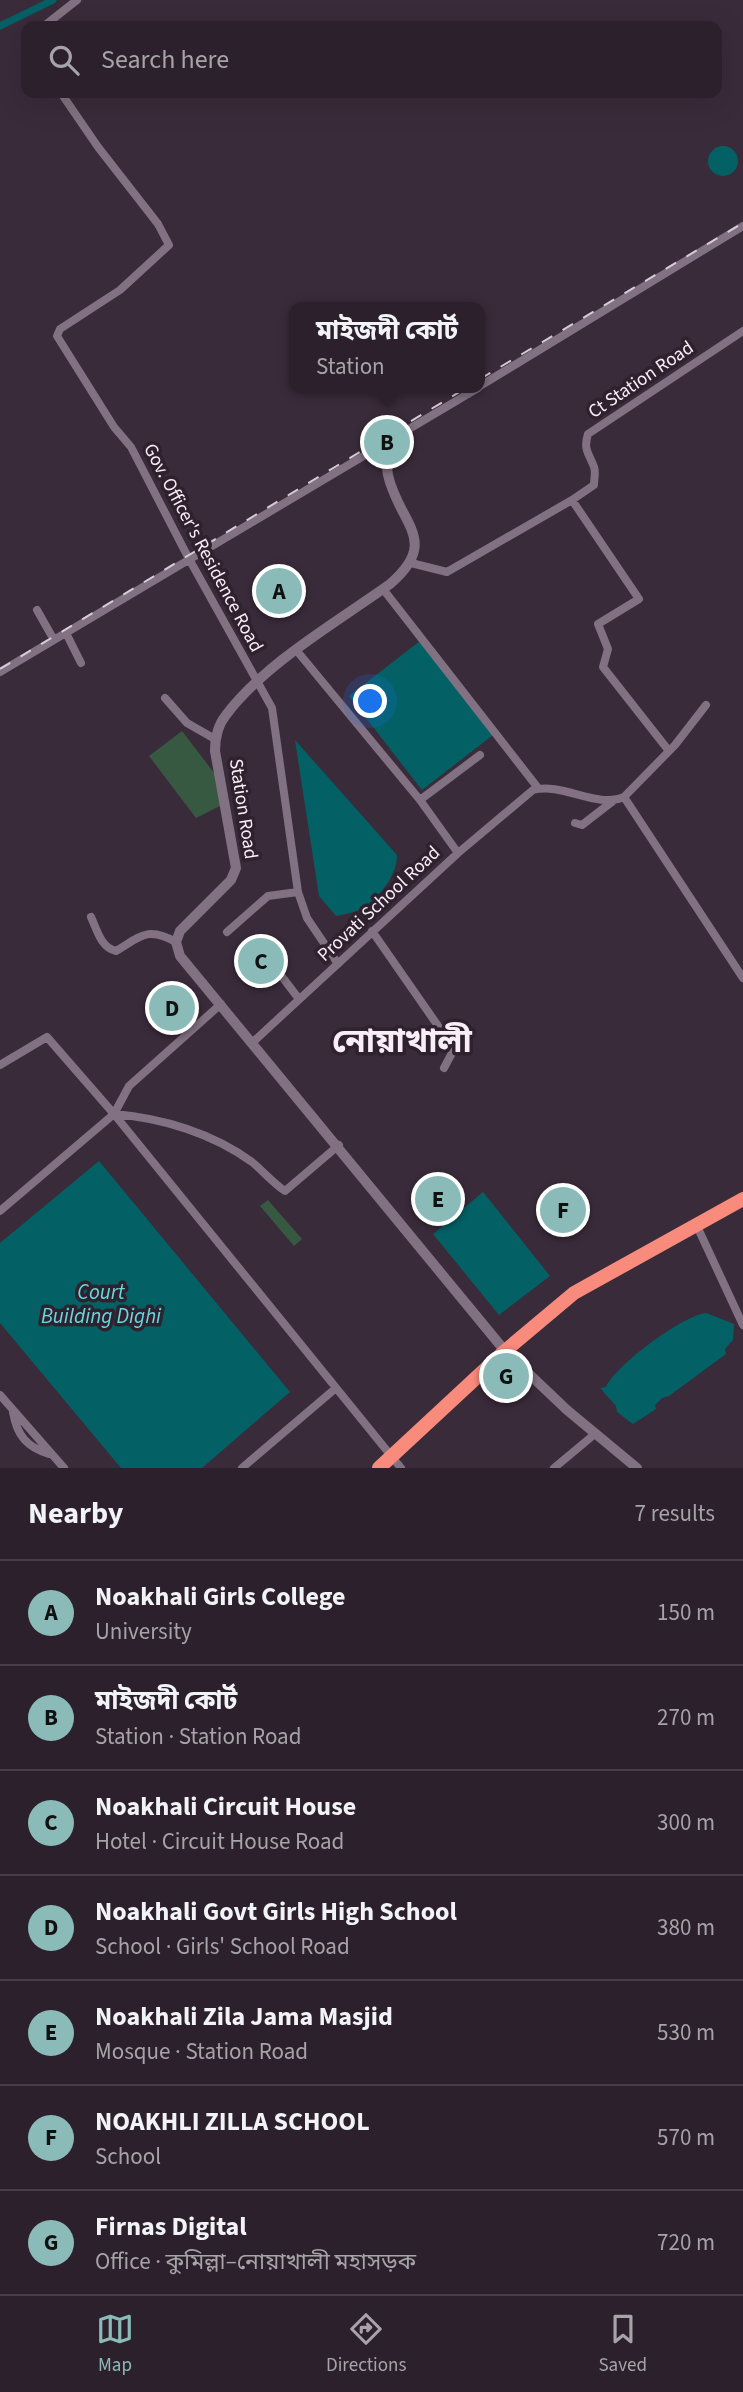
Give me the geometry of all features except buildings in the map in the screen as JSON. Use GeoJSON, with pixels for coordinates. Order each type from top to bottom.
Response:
{"type":"FeatureCollection","features":[{"type":"Feature","properties":{"kind":"highway"},"geometry":{"type":"LineString","coordinates":[[379,1468],[505,1351],[574,1293],[743,1199]]}},
{"type":"Feature","properties":{"kind":"street"},"geometry":{"type":"LineString","coordinates":[[51,21],[78,0]]}},
{"type":"Feature","properties":{"kind":"street","name":"Gov. Officer's Residence Road"},"geometry":{"type":"LineString","coordinates":[[64,98],[98,147],[158,224],[169,245],[120,290],[60,329],[57,336],[114,427],[131,447],[272,708],[298,892],[307,918],[338,964]]}},
{"type":"Feature","properties":{"kind":"street"},"geometry":{"type":"LineString","coordinates":[[485,383],[743,226]]}},
{"type":"Feature","properties":{"kind":"street","name":"Ct Station Road"},"geometry":{"type":"LineString","coordinates":[[572,500],[594,485],[595,467],[587,457],[585,444],[588,434],[743,331]]}},
{"type":"Feature","properties":{"kind":"street"},"geometry":{"type":"LineString","coordinates":[[0,673],[469,393]]}},
{"type":"Feature","properties":{"kind":"street"},"geometry":{"type":"LineString","coordinates":[[387,442],[388,473],[416,540],[411,563],[447,572],[572,500],[639,599],[598,624],[608,649],[603,667],[669,751]]}},
{"type":"Feature","properties":{"kind":"street","name":"Station Road"},"geometry":{"type":"LineString","coordinates":[[176,942],[180,931],[231,880],[236,868],[215,739],[225,716],[258,682],[296,651],[383,589],[411,563]]}},
{"type":"Feature","properties":{"kind":"street"},"geometry":{"type":"LineString","coordinates":[[383,589],[538,788],[625,801],[706,705]]}},
{"type":"Feature","properties":{"kind":"street"},"geometry":{"type":"LineString","coordinates":[[37,610],[54,640]]}},
{"type":"Feature","properties":{"kind":"street"},"geometry":{"type":"LineString","coordinates":[[66,633],[81,663]]}},
{"type":"Feature","properties":{"kind":"street"},"geometry":{"type":"LineString","coordinates":[[296,651],[420,800],[458,853]]}},
{"type":"Feature","properties":{"kind":"street"},"geometry":{"type":"LineString","coordinates":[[165,698],[187,723],[215,739]]}},
{"type":"Feature","properties":{"kind":"street"},"geometry":{"type":"LineString","coordinates":[[420,800],[480,755]]}},
{"type":"Feature","properties":{"kind":"street","name":"Provati School Road"},"geometry":{"type":"LineString","coordinates":[[253,1042],[458,853],[538,788]]}},
{"type":"Feature","properties":{"kind":"street"},"geometry":{"type":"LineString","coordinates":[[575,823],[582,825],[613,801]]}},
{"type":"Feature","properties":{"kind":"street"},"geometry":{"type":"LineString","coordinates":[[625,801],[743,978]]}},
{"type":"Feature","properties":{"kind":"street"},"geometry":{"type":"LineString","coordinates":[[227,932],[268,896],[298,892]]}},
{"type":"Feature","properties":{"kind":"street"},"geometry":{"type":"LineString","coordinates":[[90,917],[104,945],[111,951],[116,951],[150,932],[158,931],[176,942],[180,956],[339,1145],[505,1351],[637,1468]]}},
{"type":"Feature","properties":{"kind":"street"},"geometry":{"type":"LineString","coordinates":[[372,931],[452,1046],[452,1053],[444,1068]]}},
{"type":"Feature","properties":{"kind":"street"},"geometry":{"type":"LineString","coordinates":[[273,965],[299,999]]}},
{"type":"Feature","properties":{"kind":"street"},"geometry":{"type":"LineString","coordinates":[[0,1211],[114,1114],[130,1086],[221,1004]]}},
{"type":"Feature","properties":{"kind":"street"},"geometry":{"type":"LineString","coordinates":[[0,1065],[47,1037],[114,1114],[401,1468]]}},
{"type":"Feature","properties":{"kind":"street"},"geometry":{"type":"LineString","coordinates":[[114,1114],[138,1116],[200,1133],[251,1161],[285,1191],[339,1145]]}},
{"type":"Feature","properties":{"kind":"street"},"geometry":{"type":"LineString","coordinates":[[696,1224],[743,1325]]}},
{"type":"Feature","properties":{"kind":"street"},"geometry":{"type":"LineString","coordinates":[[242,1468],[336,1388]]}},
{"type":"Feature","properties":{"kind":"street"},"geometry":{"type":"LineString","coordinates":[[0,1395],[64,1468]]}},
{"type":"Feature","properties":{"kind":"street"},"geometry":{"type":"LineString","coordinates":[[554,1468],[596,1433]]}},
{"type":"Feature","properties":{"kind":"shaded area"},"geometry":{"type":"Polygon","coordinates":[[[182,731],[218,778],[220,806],[196,818],[149,756],[182,731]]]}},
{"type":"Feature","properties":{"kind":"shaded area"},"geometry":{"type":"Polygon","coordinates":[[[268,1200],[302,1239],[294,1246],[260,1206],[268,1200]]]}},
{"type":"Feature","properties":{"kind":"water"},"geometry":{"type":"Polygon","coordinates":[[[723,146],[734,150],[738,161],[734,172],[723,176],[712,172],[708,161],[712,150],[723,146]]]}},
{"type":"Feature","properties":{"kind":"water"},"geometry":{"type":"Polygon","coordinates":[[[420,641],[493,735],[422,790],[349,696],[420,641]]]}},
{"type":"Feature","properties":{"kind":"water"},"geometry":{"type":"Polygon","coordinates":[[[295,740],[397,855],[394,870],[385,887],[373,901],[356,911],[336,916],[319,896],[295,740]]]}},
{"type":"Feature","properties":{"kind":"water","name":"Court Building Dighi"},"geometry":{"type":"Polygon","coordinates":[[[99,1161],[290,1392],[202,1468],[121,1468],[0,1323],[0,1243],[99,1161]]]}},
{"type":"Feature","properties":{"kind":"water"},"geometry":{"type":"Polygon","coordinates":[[[483,1192],[550,1276],[499,1315],[433,1234],[483,1192]]]}},
{"type":"Feature","properties":{"kind":"water"},"geometry":{"type":"Polygon","coordinates":[[[706,1313],[734,1324],[733,1340],[725,1349],[726,1354],[669,1396],[662,1398],[655,1405],[656,1409],[633,1424],[617,1412],[616,1406],[600,1388],[606,1387],[623,1366],[651,1343],[682,1323],[706,1313]]]}},
{"type":"Feature","properties":{"kind":"waterway"},"geometry":{"type":"LineString","coordinates":[[0,26],[53,0]]}},
{"type":"Feature","properties":{"kind":"railway"},"geometry":{"type":"LineString","coordinates":[[485,376],[743,223]]}},
{"type":"Feature","properties":{"kind":"railway"},"geometry":{"type":"LineString","coordinates":[[0,669],[458,393]]}},
{"type":"Feature","properties":{"kind":"place","name":"মাইজদী কোর্ট"},"geometry":{"type":"Point","coordinates":[387,442]}},
{"type":"Feature","properties":{"kind":"place","name":"Noakhali Girls College"},"geometry":{"type":"Point","coordinates":[279,591]}},
{"type":"Feature","properties":{"kind":"place","name":"Noakhali Circuit House"},"geometry":{"type":"Point","coordinates":[261,961]}},
{"type":"Feature","properties":{"kind":"place","name":"Noakhali Govt Girls High School"},"geometry":{"type":"Point","coordinates":[172,1008]}},
{"type":"Feature","properties":{"kind":"place","name":"Noakhali Zila Jama Masjid"},"geometry":{"type":"Point","coordinates":[438,1199]}},
{"type":"Feature","properties":{"kind":"place","name":"NOAKHLI ZILLA SCHOOL"},"geometry":{"type":"Point","coordinates":[563,1210]}},
{"type":"Feature","properties":{"kind":"place","name":"Firnas Digital"},"geometry":{"type":"Point","coordinates":[506,1376]}},
{"type":"Feature","properties":{"kind":"district","name":"নোয়াখালী"},"geometry":{"type":"Point","coordinates":[402,1041]}}]}
